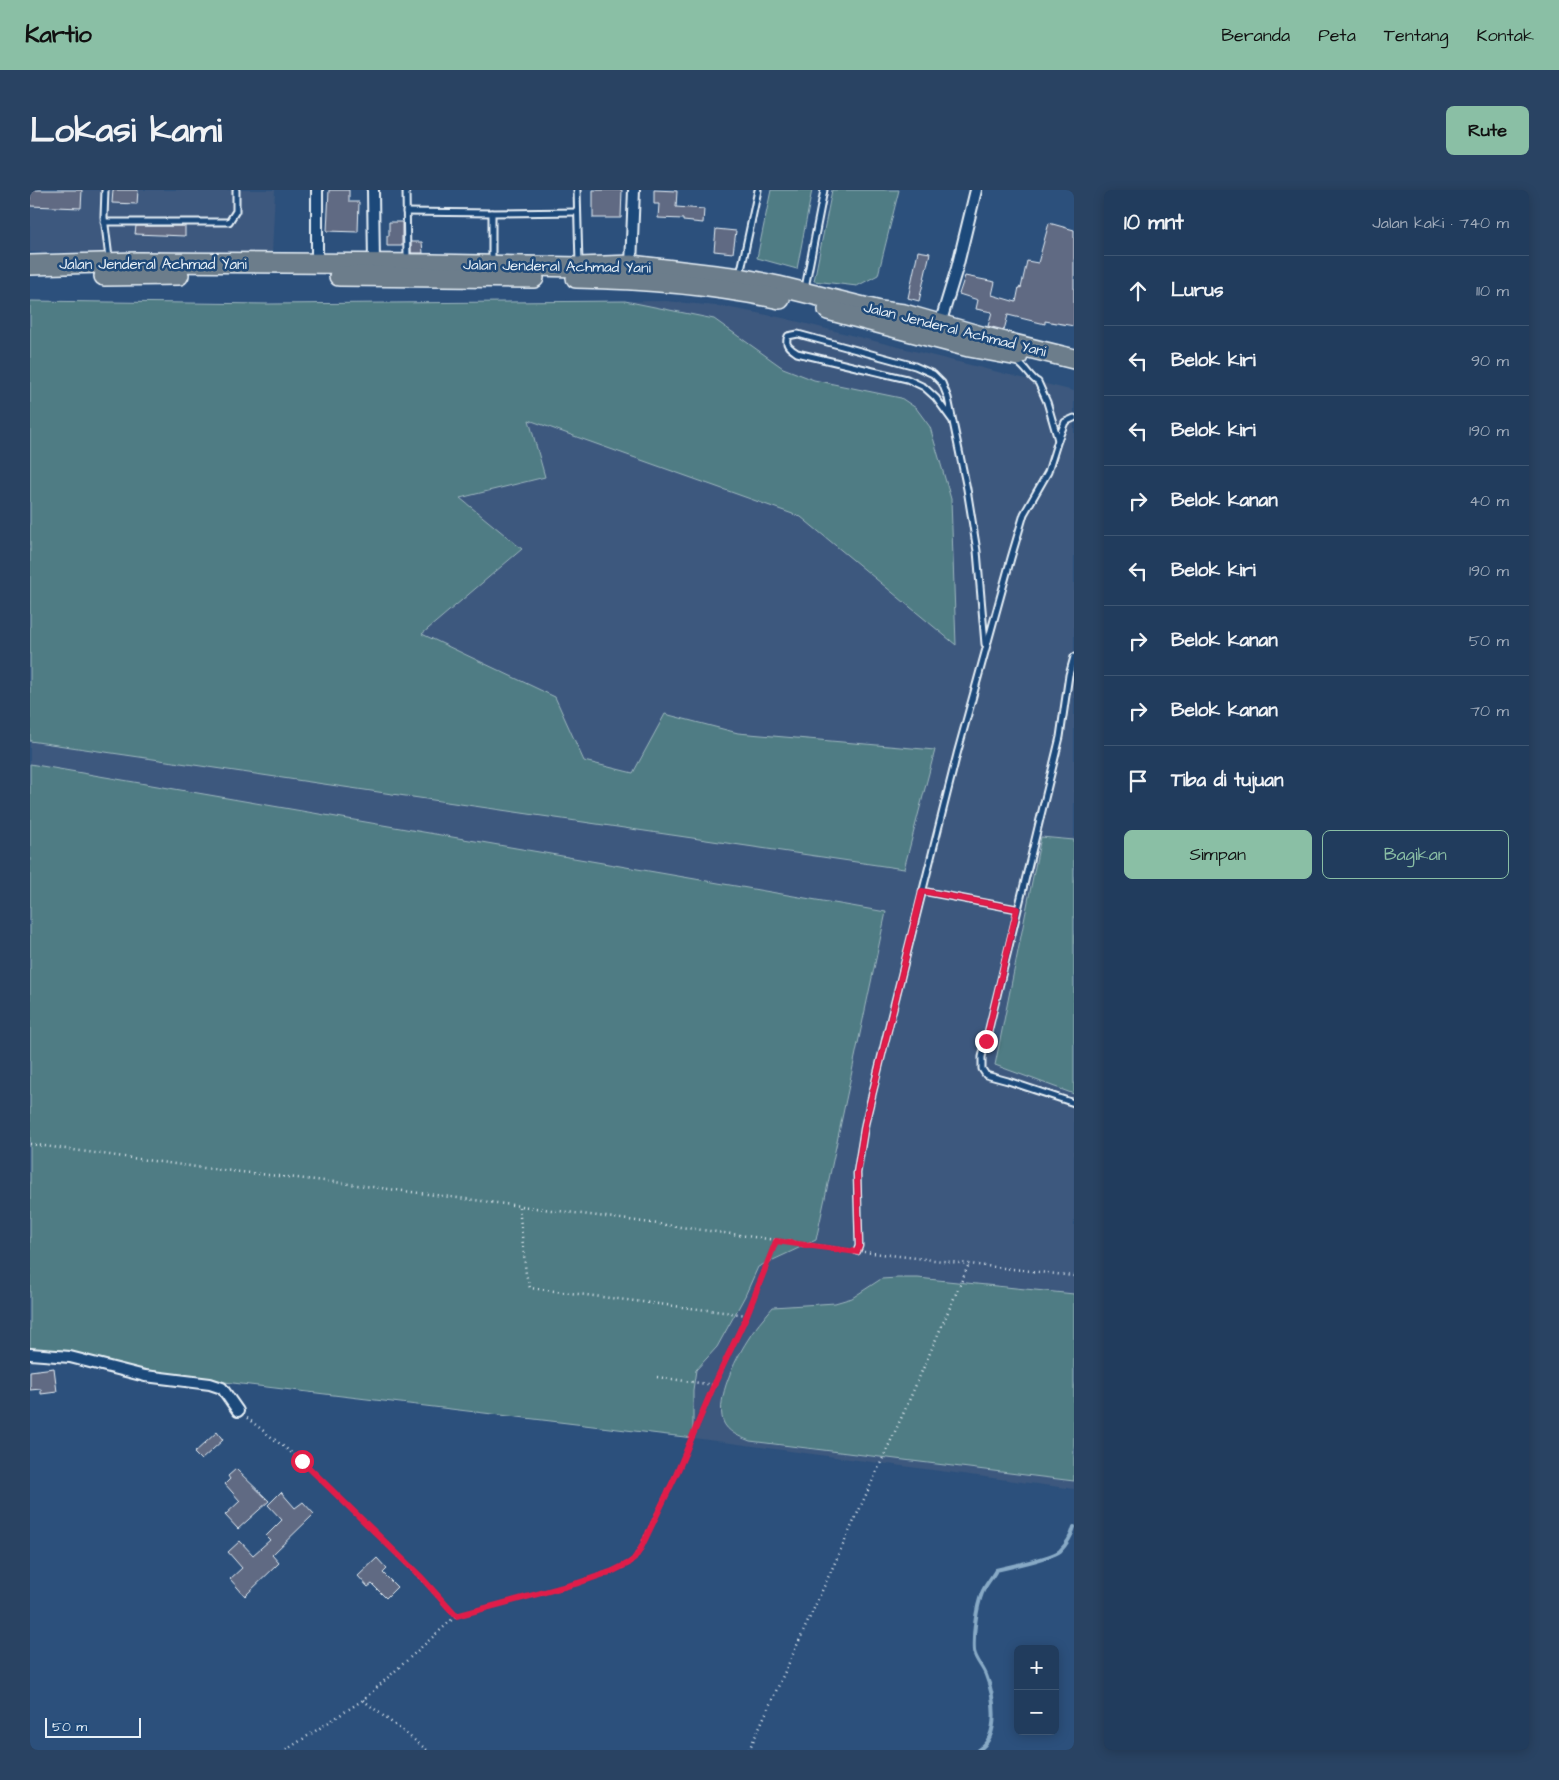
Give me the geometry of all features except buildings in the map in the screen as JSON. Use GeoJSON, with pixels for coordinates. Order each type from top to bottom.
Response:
{"type":"FeatureCollection","features":[{"type":"Feature","properties":{"kind":"highway","name":"Jalan Jenderal Achmad Yani"},"geometry":{"type":"LineString","coordinates":[[30,264],[138,262],[407,264],[492,265],[590,270],[778,298],[991,352],[1026,357],[1074,370]]}},
{"type":"Feature","properties":{"kind":"highway","name":"Jalan Jenderal Achmad Yani"},"geometry":{"type":"LineString","coordinates":[[30,274],[71,276],[590,270],[631,265],[740,278],[880,311],[904,314],[1074,360]]}},
{"type":"Feature","properties":{"kind":"street"},"geometry":{"type":"LineString","coordinates":[[317,190],[317,264]]}},
{"type":"Feature","properties":{"kind":"street"},"geometry":{"type":"LineString","coordinates":[[373,190],[374,264]]}},
{"type":"Feature","properties":{"kind":"street"},"geometry":{"type":"LineString","coordinates":[[631,265],[634,190]]}},
{"type":"Feature","properties":{"kind":"street"},"geometry":{"type":"LineString","coordinates":[[940,324],[957,268],[976,190]]}},
{"type":"Feature","properties":{"kind":"street"},"geometry":{"type":"LineString","coordinates":[[30,1354],[70,1357],[145,1376],[210,1384],[222,1388],[238,1411]]}},
{"type":"Feature","properties":{"kind":"lane"},"geometry":{"type":"LineString","coordinates":[[105,190],[104,222],[109,264]]}},
{"type":"Feature","properties":{"kind":"lane"},"geometry":{"type":"LineString","coordinates":[[104,222],[229,222],[236,211],[236,190]]}},
{"type":"Feature","properties":{"kind":"lane"},"geometry":{"type":"LineString","coordinates":[[406,190],[407,264]]}},
{"type":"Feature","properties":{"kind":"lane"},"geometry":{"type":"LineString","coordinates":[[577,190],[578,212],[590,270]]}},
{"type":"Feature","properties":{"kind":"lane"},"geometry":{"type":"LineString","coordinates":[[740,278],[758,190]]}},
{"type":"Feature","properties":{"kind":"lane"},"geometry":{"type":"LineString","coordinates":[[804,292],[824,190]]}},
{"type":"Feature","properties":{"kind":"lane"},"geometry":{"type":"LineString","coordinates":[[406,212],[578,212]]}},
{"type":"Feature","properties":{"kind":"lane"},"geometry":{"type":"LineString","coordinates":[[492,213],[492,265]]}},
{"type":"Feature","properties":{"kind":"lane"},"geometry":{"type":"LineString","coordinates":[[952,420],[936,398],[924,387],[870,369],[796,353],[787,344],[788,336],[798,334],[915,366],[933,374],[942,383],[948,398],[967,489],[975,542],[985,649]]}},
{"type":"Feature","properties":{"kind":"lane"},"geometry":{"type":"LineString","coordinates":[[991,352],[1019,362],[1038,382],[1047,402],[1058,440]]}},
{"type":"Feature","properties":{"kind":"lane"},"geometry":{"type":"LineString","coordinates":[[857,1252],[859,1246],[857,1173],[865,1124],[922,891],[985,649],[1024,514],[1048,472],[1065,422],[1074,418]]}},
{"type":"Feature","properties":{"kind":"lane"},"geometry":{"type":"LineString","coordinates":[[1074,657],[1069,675],[1060,737],[982,1057],[982,1069],[986,1075],[1074,1103]]}},
{"type":"Feature","properties":{"kind":"lane"},"geometry":{"type":"LineString","coordinates":[[922,891],[1017,909]]}},
{"type":"Feature","properties":{"kind":"path"},"geometry":{"type":"LineString","coordinates":[[30,1144],[204,1168],[334,1182],[630,1220],[857,1252],[1074,1276]]}},
{"type":"Feature","properties":{"kind":"path"},"geometry":{"type":"LineString","coordinates":[[519,1207],[527,1282],[530,1288],[747,1315]]}},
{"type":"Feature","properties":{"kind":"path"},"geometry":{"type":"LineString","coordinates":[[286,1750],[363,1700],[456,1616],[578,1583],[623,1567],[634,1559],[676,1475],[714,1385],[747,1315],[776,1241]]}},
{"type":"Feature","properties":{"kind":"path"},"geometry":{"type":"LineString","coordinates":[[748,1750],[904,1412],[968,1264]]}},
{"type":"Feature","properties":{"kind":"path"},"geometry":{"type":"LineString","coordinates":[[657,1377],[714,1385]]}},
{"type":"Feature","properties":{"kind":"path"},"geometry":{"type":"LineString","coordinates":[[238,1411],[302,1461],[422,1578],[456,1616]]}},
{"type":"Feature","properties":{"kind":"path"},"geometry":{"type":"LineString","coordinates":[[363,1700],[427,1750]]}},
{"type":"Feature","properties":{"kind":"shaded area"},"geometry":{"type":"Polygon","coordinates":[[[30,190],[275,190],[272,255],[30,252],[30,190]]]}},
{"type":"Feature","properties":{"kind":"shaded area"},"geometry":{"type":"Polygon","coordinates":[[[30,301],[269,304],[666,301],[726,307],[783,318],[1074,391],[1074,1489],[693,1438],[166,1375],[30,1356],[30,301]]]}},
{"type":"Feature","properties":{"kind":"green space"},"geometry":{"type":"Polygon","coordinates":[[[771,190],[812,190],[797,269],[757,258],[771,190]]]}},
{"type":"Feature","properties":{"kind":"green space"},"geometry":{"type":"Polygon","coordinates":[[[832,190],[899,190],[878,275],[857,286],[814,281],[832,190]]]}},
{"type":"Feature","properties":{"kind":"green space"},"geometry":{"type":"Polygon","coordinates":[[[30,301],[269,304],[625,301],[714,319],[783,368],[814,380],[901,398],[916,408],[930,427],[951,499],[956,645],[801,517],[529,420],[545,477],[460,498],[522,549],[422,634],[555,697],[584,761],[633,773],[665,714],[738,733],[935,750],[904,869],[30,741],[30,301]]]}},
{"type":"Feature","properties":{"kind":"green space"},"geometry":{"type":"Polygon","coordinates":[[[30,764],[886,912],[816,1240],[758,1267],[745,1296],[717,1347],[696,1370],[693,1390],[693,1438],[166,1375],[30,1356],[30,764]]]}},
{"type":"Feature","properties":{"kind":"green space"},"geometry":{"type":"Polygon","coordinates":[[[1041,837],[1074,840],[1074,1094],[995,1065],[1041,837]]]}},
{"type":"Feature","properties":{"kind":"green space"},"geometry":{"type":"Polygon","coordinates":[[[918,1278],[1074,1294],[1074,1481],[750,1441],[734,1434],[725,1425],[722,1401],[728,1380],[737,1358],[759,1324],[773,1307],[835,1303],[852,1298],[881,1279],[918,1278]]]}},
{"type":"Feature","properties":{"kind":"waterway"},"geometry":{"type":"LineString","coordinates":[[978,1750],[990,1736],[994,1715],[989,1683],[974,1651],[975,1622],[982,1593],[996,1570],[1040,1559],[1060,1551],[1074,1527]]}},
{"type":"Feature","properties":{"kind":"route"},"geometry":{"type":"LineString","coordinates":[[302,1461],[422,1578],[456,1616],[578,1583],[623,1567],[634,1559],[640,1550],[676,1475],[714,1385],[747,1315],[776,1241],[857,1252],[859,1246],[857,1173],[865,1124],[922,891],[1017,909],[986,1041]]}}]}
